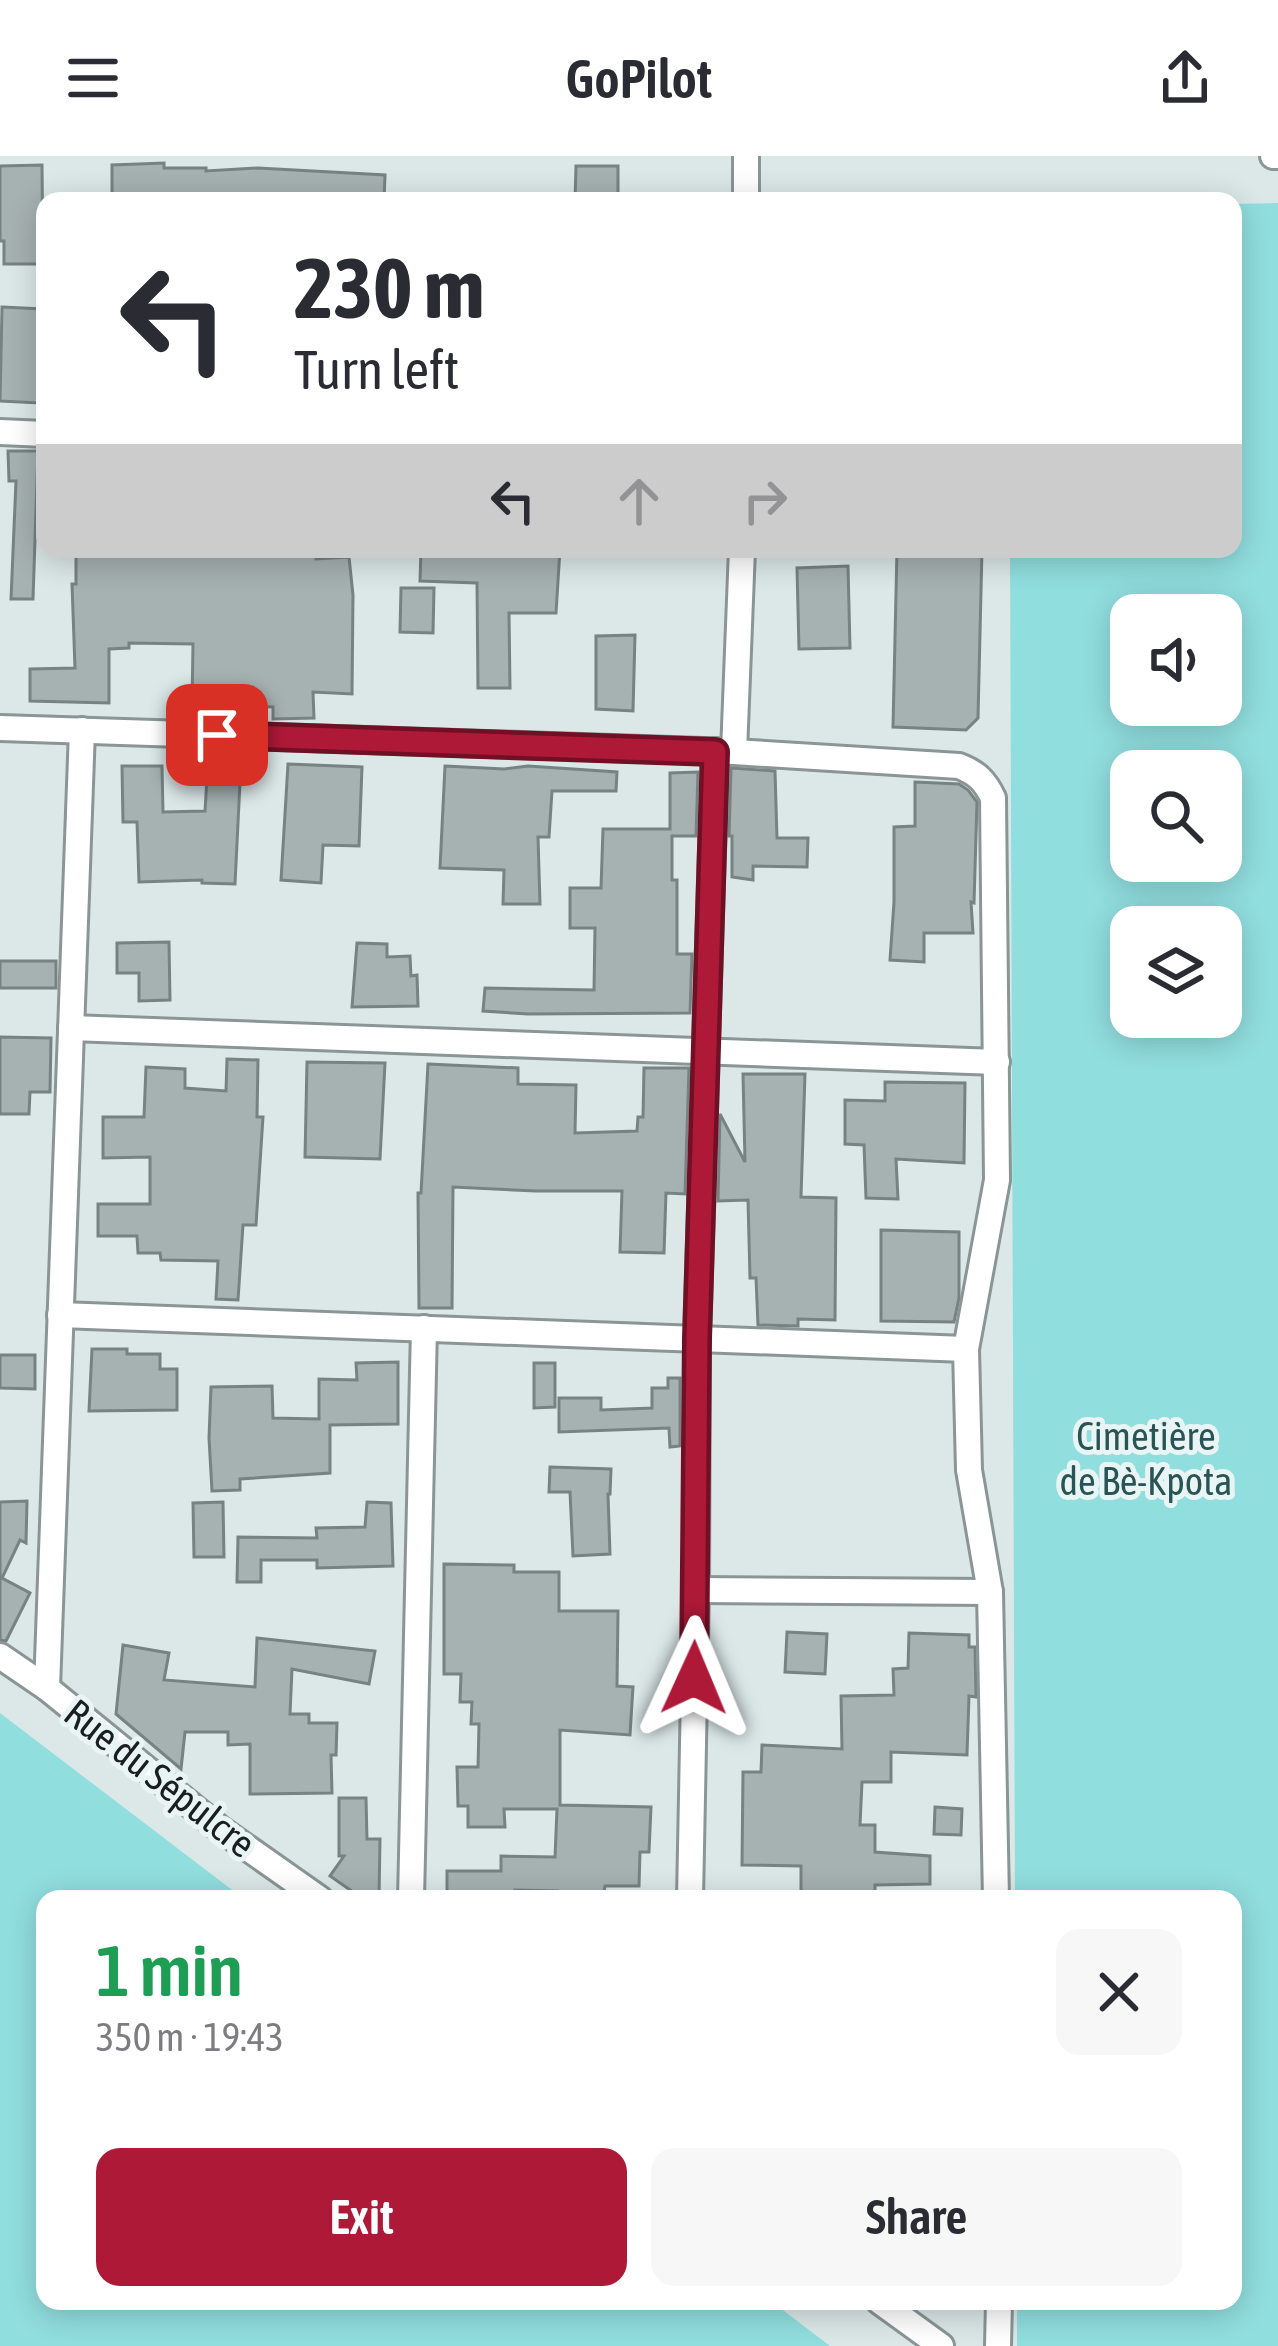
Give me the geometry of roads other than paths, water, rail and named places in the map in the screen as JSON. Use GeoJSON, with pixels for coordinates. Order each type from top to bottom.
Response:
{"type":"FeatureCollection","features":[{"type":"Feature","properties":{"kind":"street"},"geometry":{"type":"LineString","coordinates":[[746,156],[746,192]]}},
{"type":"Feature","properties":{"kind":"street"},"geometry":{"type":"LineString","coordinates":[[0,432],[36,434]]}},
{"type":"Feature","properties":{"kind":"street"},"geometry":{"type":"LineString","coordinates":[[690,1890],[697,1339],[707,1051],[724,752],[741,558]]}},
{"type":"Feature","properties":{"kind":"street"},"geometry":{"type":"LineString","coordinates":[[0,728],[724,752],[959,766],[975,772],[986,784],[993,798],[997,1180],[966,1349],[969,1470],[990,1592],[996,1890]]}},
{"type":"Feature","properties":{"kind":"street"},"geometry":{"type":"LineString","coordinates":[[47,1688],[82,730]]}},
{"type":"Feature","properties":{"kind":"street"},"geometry":{"type":"LineString","coordinates":[[71,1028],[997,1062]]}},
{"type":"Feature","properties":{"kind":"street"},"geometry":{"type":"LineString","coordinates":[[60,1315],[966,1349]]}},
{"type":"Feature","properties":{"kind":"street"},"geometry":{"type":"LineString","coordinates":[[411,1890],[424,1328]]}},
{"type":"Feature","properties":{"kind":"street"},"geometry":{"type":"LineString","coordinates":[[696,1590],[990,1592]]}},
{"type":"Feature","properties":{"kind":"street","name":"Rue du Sépulcre"},"geometry":{"type":"LineString","coordinates":[[0,1656],[47,1688],[219,1828],[307,1890]]}},
{"type":"Feature","properties":{"kind":"street"},"geometry":{"type":"LineString","coordinates":[[891,2310],[941,2346]]}},
{"type":"Feature","properties":{"kind":"street"},"geometry":{"type":"LineString","coordinates":[[998,2346],[999,2310]]}},
{"type":"Feature","properties":{"kind":"park label","name":"Cimetière de Bè-Kpota"},"geometry":{"type":"Point","coordinates":[1146,1458]}}]}
